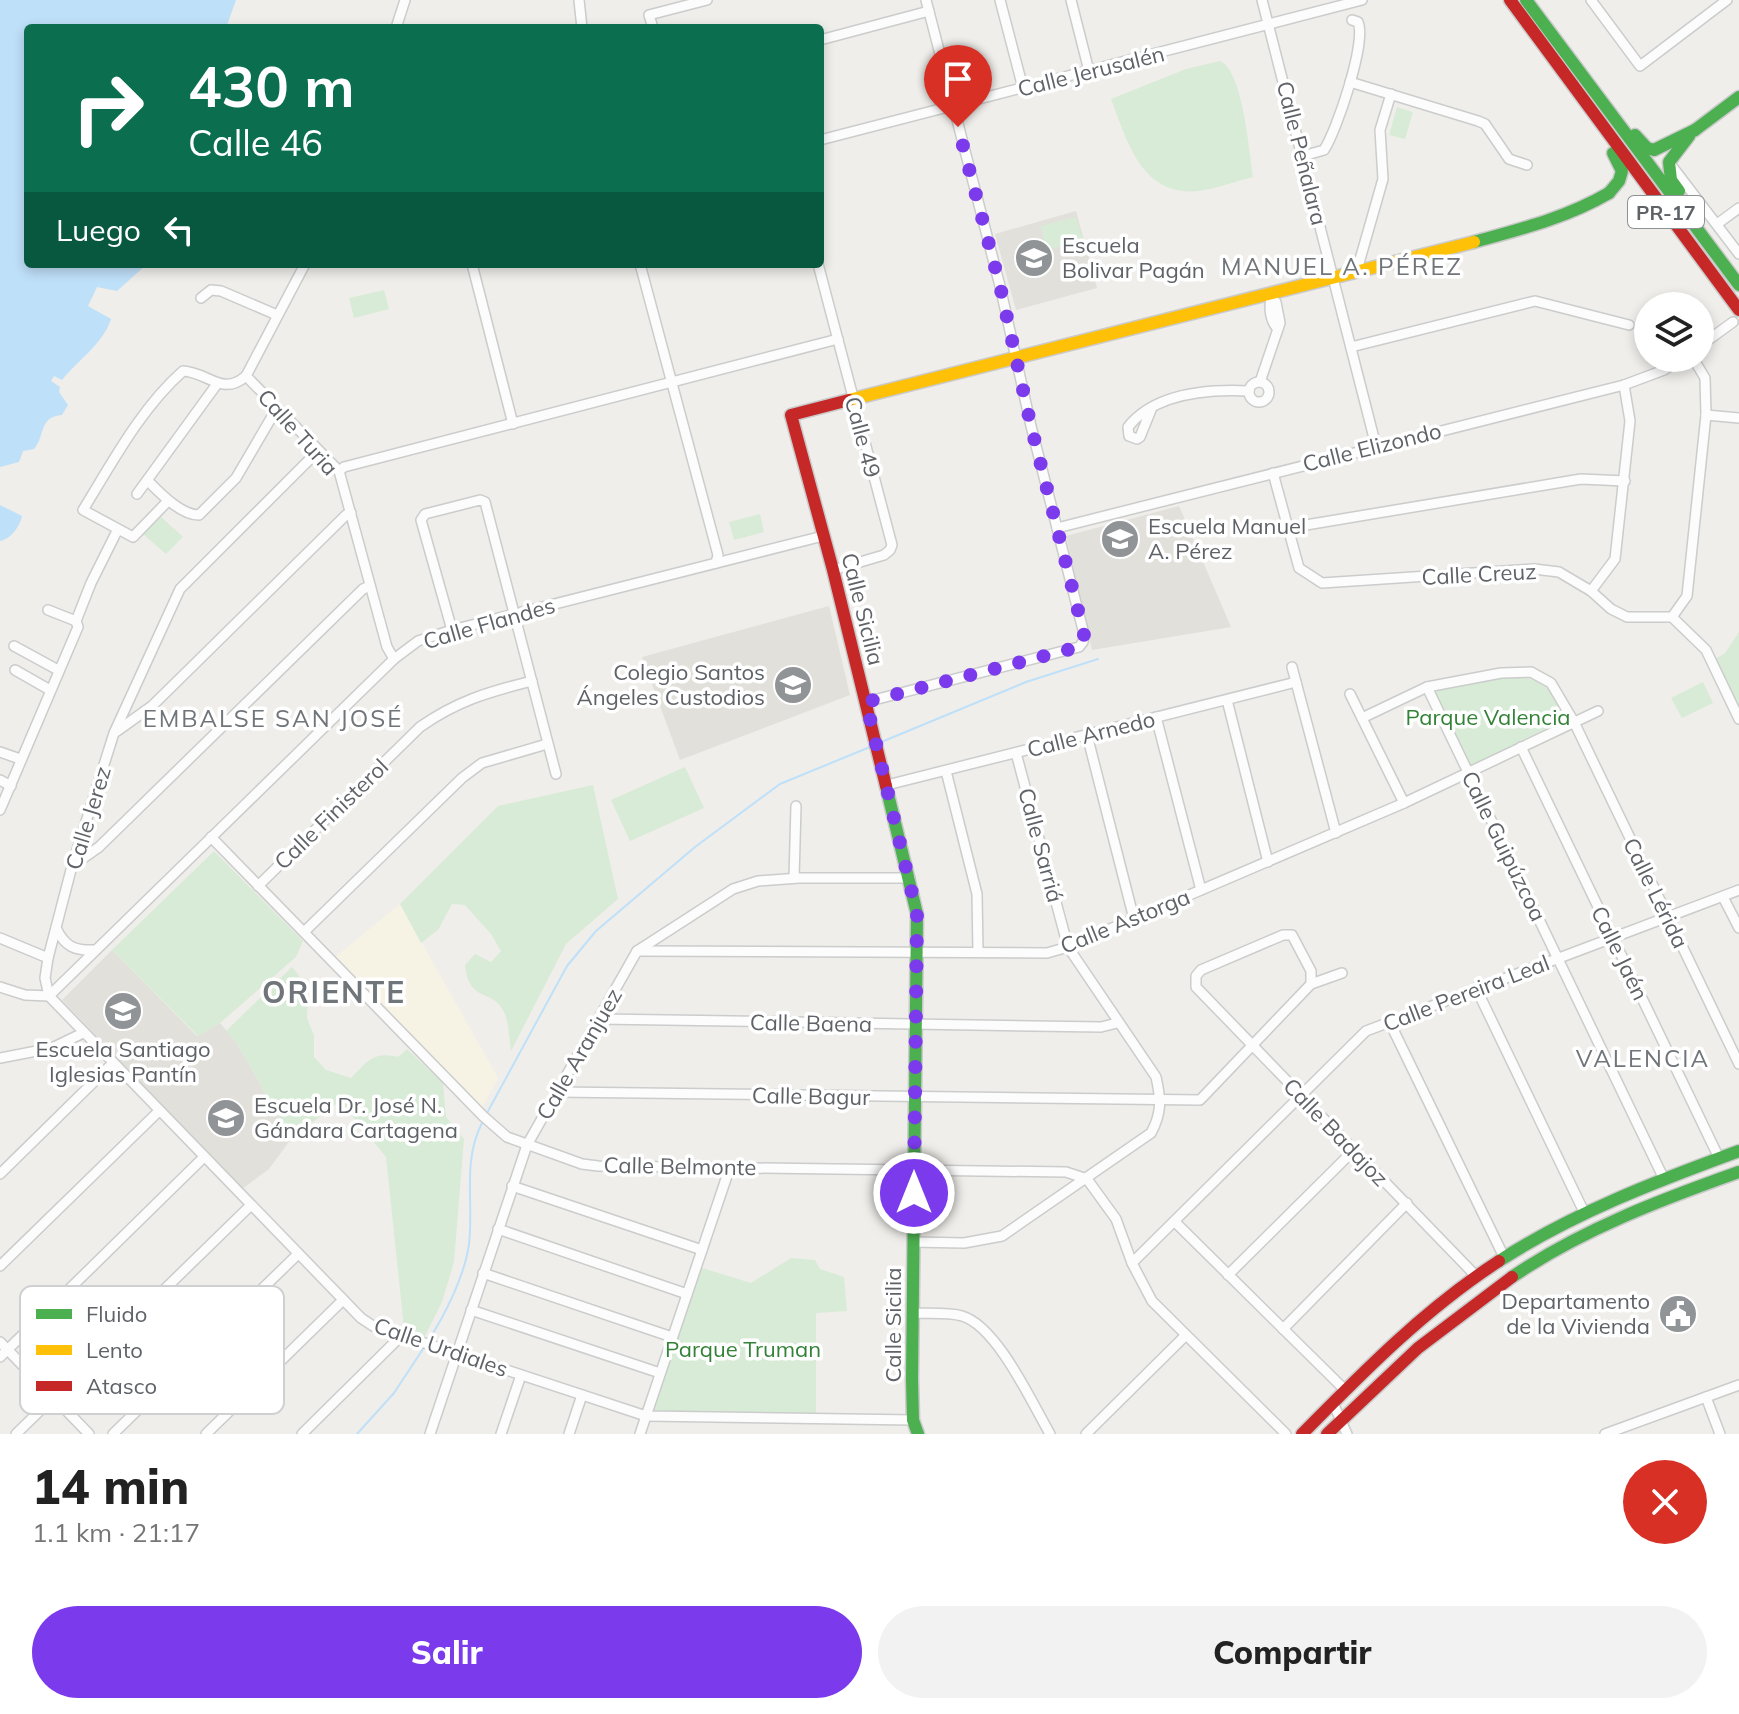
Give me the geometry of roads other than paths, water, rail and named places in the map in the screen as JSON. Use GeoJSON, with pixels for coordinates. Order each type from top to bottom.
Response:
{"type":"FeatureCollection","features":[{"type":"Feature","properties":{"kind":"main road","name":"PR-17"},"geometry":{"type":"LineString","coordinates":[[1510,0],[1677,228],[1736,316]]}},
{"type":"Feature","properties":{"kind":"main road","name":"PR-17"},"geometry":{"type":"LineString","coordinates":[[1526,0],[1739,285]]}},
{"type":"Feature","properties":{"kind":"main road"},"geometry":{"type":"LineString","coordinates":[[1603,105],[1650,150],[1695,130],[1739,97]]}},
{"type":"Feature","properties":{"kind":"main road"},"geometry":{"type":"LineString","coordinates":[[1593,114],[1622,171],[1619,181],[1609,193]]}},
{"type":"Feature","properties":{"kind":"main road"},"geometry":{"type":"LineString","coordinates":[[1689,219],[1680,193],[1669,175],[1669,162],[1695,130]]}},
{"type":"Feature","properties":{"kind":"main road"},"geometry":{"type":"LineString","coordinates":[[853,399],[1271,296],[1333,276],[1539,225],[1625,187],[1637,188],[1657,212],[1677,228]]}},
{"type":"Feature","properties":{"kind":"main road","name":"Calle Sicilia"},"geometry":{"type":"LineString","coordinates":[[853,399],[785,415],[833,570],[917,914],[913,1420],[918,1434]]}},
{"type":"Feature","properties":{"kind":"main road"},"geometry":{"type":"LineString","coordinates":[[1302,1434],[1418,1323],[1504,1257],[1584,1212],[1739,1151]]}},
{"type":"Feature","properties":{"kind":"main road"},"geometry":{"type":"LineString","coordinates":[[1327,1434],[1434,1334],[1515,1275],[1610,1222],[1739,1172]]}},
{"type":"Feature","properties":{"kind":"street"},"geometry":{"type":"LineString","coordinates":[[397,24],[405,0]]}},
{"type":"Feature","properties":{"kind":"street"},"geometry":{"type":"LineString","coordinates":[[579,0],[582,24]]}},
{"type":"Feature","properties":{"kind":"street"},"geometry":{"type":"LineString","coordinates":[[652,24],[649,15],[707,0]]}},
{"type":"Feature","properties":{"kind":"street"},"geometry":{"type":"LineString","coordinates":[[866,702],[1079,647],[1084,634],[926,0]]}},
{"type":"Feature","properties":{"kind":"street"},"geometry":{"type":"LineString","coordinates":[[1000,0],[1023,88]]}},
{"type":"Feature","properties":{"kind":"street"},"geometry":{"type":"LineString","coordinates":[[1071,0],[1089,71]]}},
{"type":"Feature","properties":{"kind":"street","name":"Calle Peñalara"},"geometry":{"type":"LineString","coordinates":[[1262,0],[1376,446]]}},
{"type":"Feature","properties":{"kind":"street","name":"Calle Jerusalén"},"geometry":{"type":"LineString","coordinates":[[824,139],[1362,0]]}},
{"type":"Feature","properties":{"kind":"street"},"geometry":{"type":"LineString","coordinates":[[1591,0],[1640,66],[1727,0]]}},
{"type":"Feature","properties":{"kind":"street"},"geometry":{"type":"LineString","coordinates":[[824,39],[929,11]]}},
{"type":"Feature","properties":{"kind":"street"},"geometry":{"type":"LineString","coordinates":[[1303,156],[1324,150],[1331,139],[1350,82],[1362,30],[1358,22],[1352,20]]}},
{"type":"Feature","properties":{"kind":"street"},"geometry":{"type":"LineString","coordinates":[[1350,82],[1485,124],[1509,159],[1527,165]]}},
{"type":"Feature","properties":{"kind":"street"},"geometry":{"type":"LineString","coordinates":[[1357,270],[1383,179],[1380,130],[1391,94]]}},
{"type":"Feature","properties":{"kind":"street"},"geometry":{"type":"LineString","coordinates":[[1669,162],[1739,254]]}},
{"type":"Feature","properties":{"kind":"street"},"geometry":{"type":"LineString","coordinates":[[1717,224],[1739,208]]}},
{"type":"Feature","properties":{"kind":"street","name":"Calle Turia"},"geometry":{"type":"LineString","coordinates":[[303,268],[246,376],[339,471],[387,647],[394,659]]}},
{"type":"Feature","properties":{"kind":"street"},"geometry":{"type":"LineString","coordinates":[[473,268],[513,424]]}},
{"type":"Feature","properties":{"kind":"street"},"geometry":{"type":"LineString","coordinates":[[641,268],[718,555],[716,563]]}},
{"type":"Feature","properties":{"kind":"street","name":"Calle 49"},"geometry":{"type":"LineString","coordinates":[[819,268],[892,545],[884,555],[833,570]]}},
{"type":"Feature","properties":{"kind":"street"},"geometry":{"type":"LineString","coordinates":[[201,298],[211,290],[221,291],[277,315]]}},
{"type":"Feature","properties":{"kind":"street"},"geometry":{"type":"LineString","coordinates":[[1260,382],[1279,313],[1271,296]]}},
{"type":"Feature","properties":{"kind":"street"},"geometry":{"type":"LineString","coordinates":[[1351,347],[1535,301],[1629,325]]}},
{"type":"Feature","properties":{"kind":"street"},"geometry":{"type":"LineString","coordinates":[[1714,334],[1736,316]]}},
{"type":"Feature","properties":{"kind":"street"},"geometry":{"type":"LineString","coordinates":[[339,471],[344,467],[838,339]]}},
{"type":"Feature","properties":{"kind":"street"},"geometry":{"type":"LineString","coordinates":[[168,501],[133,537],[83,510],[121,449],[169,384],[183,371],[194,372],[217,384],[237,383],[246,376]]}},
{"type":"Feature","properties":{"kind":"street","name":"Calle Elizondo"},"geometry":{"type":"LineString","coordinates":[[1057,528],[1624,385],[1659,372]]}},
{"type":"Feature","properties":{"kind":"street"},"geometry":{"type":"LineString","coordinates":[[1701,372],[1705,378],[1706,415],[1687,596],[1672,617],[1706,650],[1739,719]]}},
{"type":"Feature","properties":{"kind":"street"},"geometry":{"type":"LineString","coordinates":[[1260,382],[1266,384],[1269,390],[1266,399],[1256,402],[1249,391],[1254,383],[1260,382]]}},
{"type":"Feature","properties":{"kind":"street"},"geometry":{"type":"LineString","coordinates":[[137,494],[217,384]]}},
{"type":"Feature","properties":{"kind":"street"},"geometry":{"type":"LineString","coordinates":[[1591,591],[1615,559],[1630,421],[1624,385]]}},
{"type":"Feature","properties":{"kind":"street"},"geometry":{"type":"LineString","coordinates":[[1151,410],[1189,394],[1216,389],[1249,391]]}},
{"type":"Feature","properties":{"kind":"street"},"geometry":{"type":"LineString","coordinates":[[148,481],[168,501],[199,515],[236,478],[277,408]]}},
{"type":"Feature","properties":{"kind":"street"},"geometry":{"type":"LineString","coordinates":[[1706,415],[1739,418]]}},
{"type":"Feature","properties":{"kind":"street","name":"Calle Jerez"},"geometry":{"type":"LineString","coordinates":[[49,996],[45,978],[48,958],[72,866],[114,733],[180,589],[318,451]]}},
{"type":"Feature","properties":{"kind":"street","name":"Calle Creuz"},"geometry":{"type":"LineString","coordinates":[[1273,473],[1299,568],[1322,583],[1534,569],[1559,572],[1627,617],[1672,617]]}},
{"type":"Feature","properties":{"kind":"street"},"geometry":{"type":"LineString","coordinates":[[1288,528],[1581,479],[1625,481]]}},
{"type":"Feature","properties":{"kind":"street"},"geometry":{"type":"LineString","coordinates":[[452,630],[421,520],[425,514],[480,500],[485,502],[556,774]]}},
{"type":"Feature","properties":{"kind":"street"},"geometry":{"type":"LineString","coordinates":[[114,733],[152,706],[351,513]]}},
{"type":"Feature","properties":{"kind":"street"},"geometry":{"type":"LineString","coordinates":[[0,810],[78,627],[76,621],[91,583],[117,531]]}},
{"type":"Feature","properties":{"kind":"street","name":"Calle Flandes"},"geometry":{"type":"LineString","coordinates":[[49,996],[394,659],[418,641],[515,613],[823,536]]}},
{"type":"Feature","properties":{"kind":"street"},"geometry":{"type":"LineString","coordinates":[[72,866],[99,847],[363,589],[370,586]]}},
{"type":"Feature","properties":{"kind":"street"},"geometry":{"type":"LineString","coordinates":[[48,610],[76,621]]}},
{"type":"Feature","properties":{"kind":"street"},"geometry":{"type":"LineString","coordinates":[[14,646],[58,670]]}},
{"type":"Feature","properties":{"kind":"street"},"geometry":{"type":"LineString","coordinates":[[1292,667],[1336,833]]}},
{"type":"Feature","properties":{"kind":"street"},"geometry":{"type":"LineString","coordinates":[[15,670],[50,690]]}},
{"type":"Feature","properties":{"kind":"street","name":"Calle Lérida"},"geometry":{"type":"LineString","coordinates":[[1362,718],[1427,687],[1501,673],[1531,672],[1551,683],[1574,722],[1739,1064]]}},
{"type":"Feature","properties":{"kind":"street","name":"Calle Finisterol"},"geometry":{"type":"LineString","coordinates":[[258,886],[420,727],[445,710],[477,695],[532,681]]}},
{"type":"Feature","properties":{"kind":"street","name":"Calle Arnedo"},"geometry":{"type":"LineString","coordinates":[[887,785],[1296,682]]}},
{"type":"Feature","properties":{"kind":"street","name":"Calle Guipúzcoa"},"geometry":{"type":"LineString","coordinates":[[1427,687],[1664,1179]]}},
{"type":"Feature","properties":{"kind":"street"},"geometry":{"type":"LineString","coordinates":[[1350,694],[1404,803]]}},
{"type":"Feature","properties":{"kind":"street"},"geometry":{"type":"LineString","coordinates":[[1227,700],[1268,862]]}},
{"type":"Feature","properties":{"kind":"street","name":"Calle Astorga"},"geometry":{"type":"LineString","coordinates":[[637,951],[1047,953],[1068,947],[1336,833],[1598,711]]}},
{"type":"Feature","properties":{"kind":"street"},"geometry":{"type":"LineString","coordinates":[[1156,717],[1201,890]]}},
{"type":"Feature","properties":{"kind":"street"},"geometry":{"type":"LineString","coordinates":[[1087,735],[1134,919]]}},
{"type":"Feature","properties":{"kind":"street"},"geometry":{"type":"LineString","coordinates":[[304,932],[462,778],[482,763],[547,744]]}},
{"type":"Feature","properties":{"kind":"street","name":"Calle Jaén"},"geometry":{"type":"LineString","coordinates":[[1521,747],[1719,1158]]}},
{"type":"Feature","properties":{"kind":"street"},"geometry":{"type":"LineString","coordinates":[[0,752],[20,759]]}},
{"type":"Feature","properties":{"kind":"street","name":"Calle Sarriá"},"geometry":{"type":"LineString","coordinates":[[1016,753],[1068,947],[1156,1077],[1161,1100]]}},
{"type":"Feature","properties":{"kind":"street"},"geometry":{"type":"LineString","coordinates":[[946,771],[977,894],[978,952]]}},
{"type":"Feature","properties":{"kind":"street"},"geometry":{"type":"LineString","coordinates":[[0,780],[11,786]]}},
{"type":"Feature","properties":{"kind":"street"},"geometry":{"type":"LineString","coordinates":[[794,878],[796,806]]}},
{"type":"Feature","properties":{"kind":"street","name":"Calle Belmonte"},"geometry":{"type":"LineString","coordinates":[[211,837],[493,1126],[507,1137],[527,1145],[582,1164],[598,1166],[1066,1172],[1087,1179]]}},
{"type":"Feature","properties":{"kind":"street","name":"Calle Aranjuez"},"geometry":{"type":"LineString","coordinates":[[430,1434],[527,1145],[637,951],[733,889],[758,881],[910,878]]}},
{"type":"Feature","properties":{"kind":"street","name":"Calle Pereira Leal"},"geometry":{"type":"LineString","coordinates":[[1132,1263],[1366,1031],[1739,890]]}},
{"type":"Feature","properties":{"kind":"street"},"geometry":{"type":"LineString","coordinates":[[1723,897],[1739,928]]}},
{"type":"Feature","properties":{"kind":"street"},"geometry":{"type":"LineString","coordinates":[[56,928],[62,941],[72,949],[95,950]]}},
{"type":"Feature","properties":{"kind":"street","name":"Calle Badajoz"},"geometry":{"type":"LineString","coordinates":[[1311,984],[1311,971],[1292,935],[1283,935],[1201,970],[1196,976],[1196,987],[1476,1276]]}},
{"type":"Feature","properties":{"kind":"street"},"geometry":{"type":"LineString","coordinates":[[0,938],[48,958]]}},
{"type":"Feature","properties":{"kind":"street"},"geometry":{"type":"LineString","coordinates":[[1311,984],[1342,973]]}},
{"type":"Feature","properties":{"kind":"street","name":"Calle Bagur"},"geometry":{"type":"LineString","coordinates":[[557,1092],[1200,1100],[1311,984]]}},
{"type":"Feature","properties":{"kind":"street"},"geometry":{"type":"LineString","coordinates":[[0,987],[25,995],[49,996],[83,1033],[52,1048],[0,1058]]}},
{"type":"Feature","properties":{"kind":"street"},"geometry":{"type":"LineString","coordinates":[[1476,988],[1584,1212]]}},
{"type":"Feature","properties":{"kind":"street","name":"Calle Baena"},"geometry":{"type":"LineString","coordinates":[[600,1019],[1101,1027],[1117,1023]]}},
{"type":"Feature","properties":{"kind":"street"},"geometry":{"type":"LineString","coordinates":[[1389,1021],[1504,1257]]}},
{"type":"Feature","properties":{"kind":"street","name":"Calle Urdiales"},"geometry":{"type":"LineString","coordinates":[[83,1033],[343,1300],[373,1326],[646,1416],[913,1420]]}},
{"type":"Feature","properties":{"kind":"street"},"geometry":{"type":"LineString","coordinates":[[0,1174],[113,1063]]}},
{"type":"Feature","properties":{"kind":"street"},"geometry":{"type":"LineString","coordinates":[[913,1242],[964,1243],[1002,1236],[1151,1133],[1160,1118],[1161,1100]]}},
{"type":"Feature","properties":{"kind":"street"},"geometry":{"type":"LineString","coordinates":[[0,1266],[159,1111]]}},
{"type":"Feature","properties":{"kind":"street"},"geometry":{"type":"LineString","coordinates":[[1228,1275],[1354,1150]]}},
{"type":"Feature","properties":{"kind":"street"},"geometry":{"type":"LineString","coordinates":[[69,1286],[204,1157]]}},
{"type":"Feature","properties":{"kind":"street"},"geometry":{"type":"LineString","coordinates":[[640,1434],[730,1167]]}},
{"type":"Feature","properties":{"kind":"street"},"geometry":{"type":"LineString","coordinates":[[1087,1179],[1116,1219],[1132,1263],[1152,1301],[1286,1434]]}},
{"type":"Feature","properties":{"kind":"street"},"geometry":{"type":"LineString","coordinates":[[512,1186],[702,1250]]}},
{"type":"Feature","properties":{"kind":"street"},"geometry":{"type":"LineString","coordinates":[[1283,1329],[1407,1203]]}},
{"type":"Feature","properties":{"kind":"street"},"geometry":{"type":"LineString","coordinates":[[168,1286],[250,1206]]}},
{"type":"Feature","properties":{"kind":"street"},"geometry":{"type":"LineString","coordinates":[[1175,1222],[1346,1391]]}},
{"type":"Feature","properties":{"kind":"street"},"geometry":{"type":"LineString","coordinates":[[498,1229],[687,1294]]}},
{"type":"Feature","properties":{"kind":"street"},"geometry":{"type":"LineString","coordinates":[[265,1286],[298,1254]]}},
{"type":"Feature","properties":{"kind":"street"},"geometry":{"type":"LineString","coordinates":[[483,1273],[672,1337]]}},
{"type":"Feature","properties":{"kind":"street"},"geometry":{"type":"LineString","coordinates":[[284,1358],[343,1300]]}},
{"type":"Feature","properties":{"kind":"street"},"geometry":{"type":"LineString","coordinates":[[471,1310],[660,1373]]}},
{"type":"Feature","properties":{"kind":"street"},"geometry":{"type":"LineString","coordinates":[[913,1313],[962,1316],[984,1327],[999,1345],[1050,1434]]}},
{"type":"Feature","properties":{"kind":"street"},"geometry":{"type":"LineString","coordinates":[[20,1333],[2,1350],[20,1367]]}},
{"type":"Feature","properties":{"kind":"street"},"geometry":{"type":"LineString","coordinates":[[1086,1434],[1186,1335]]}},
{"type":"Feature","properties":{"kind":"street"},"geometry":{"type":"LineString","coordinates":[[302,1434],[406,1337]]}},
{"type":"Feature","properties":{"kind":"street"},"geometry":{"type":"LineString","coordinates":[[501,1434],[521,1375]]}},
{"type":"Feature","properties":{"kind":"street"},"geometry":{"type":"LineString","coordinates":[[1605,1434],[1739,1385]]}},
{"type":"Feature","properties":{"kind":"street"},"geometry":{"type":"LineString","coordinates":[[569,1434],[582,1395]]}},
{"type":"Feature","properties":{"kind":"street"},"geometry":{"type":"LineString","coordinates":[[1706,1397],[1720,1434]]}},
{"type":"Feature","properties":{"kind":"street"},"geometry":{"type":"LineString","coordinates":[[1333,1403],[1347,1434]]}},
{"type":"Feature","properties":{"kind":"street"},"geometry":{"type":"LineString","coordinates":[[16,1434],[37,1414]]}},
{"type":"Feature","properties":{"kind":"street"},"geometry":{"type":"LineString","coordinates":[[70,1414],[89,1434]]}},
{"type":"Feature","properties":{"kind":"street"},"geometry":{"type":"LineString","coordinates":[[113,1434],[134,1414]]}},
{"type":"Feature","properties":{"kind":"street"},"geometry":{"type":"LineString","coordinates":[[206,1434],[226,1414]]}},
{"type":"Feature","properties":{"kind":"water"},"geometry":{"type":"Polygon","coordinates":[[[0,0],[236,0],[227,24],[24,24],[24,268],[143,268],[117,291],[97,287],[88,306],[111,319],[107,328],[62,380],[54,376],[51,381],[60,387],[59,392],[68,405],[62,415],[49,419],[34,449],[23,451],[19,462],[0,467],[0,0]]]}},
{"type":"Feature","properties":{"kind":"water"},"geometry":{"type":"Polygon","coordinates":[[[0,505],[22,516],[14,532],[0,541],[0,505]]]}},
{"type":"Feature","properties":{"kind":"waterway"},"geometry":{"type":"LineString","coordinates":[[879,743],[1026,682],[1098,659]]}},
{"type":"Feature","properties":{"kind":"waterway"},"geometry":{"type":"LineString","coordinates":[[487,1113],[567,966],[596,931],[695,847],[780,784],[870,747]]}},
{"type":"Feature","properties":{"kind":"waterway"},"geometry":{"type":"LineString","coordinates":[[428,1341],[453,1294],[467,1256],[470,1167],[482,1123]]}},
{"type":"Feature","properties":{"kind":"waterway"},"geometry":{"type":"LineString","coordinates":[[357,1434],[394,1393],[425,1346]]}},
{"type":"Feature","properties":{"kind":"place","name":"Escuela Bolivar Pagán"},"geometry":{"type":"Point","coordinates":[1034,258]}},
{"type":"Feature","properties":{"kind":"place","name":"Escuela Manuel A. Pérez"},"geometry":{"type":"Point","coordinates":[1120,539]}},
{"type":"Feature","properties":{"kind":"place","name":"Colegio Santos Ángeles Custodios"},"geometry":{"type":"Point","coordinates":[793,685]}},
{"type":"Feature","properties":{"kind":"place","name":"Escuela Santiago Iglesias Pantín"},"geometry":{"type":"Point","coordinates":[123,1011]}},
{"type":"Feature","properties":{"kind":"place","name":"Escuela Dr. José N. Gándara Cartagena"},"geometry":{"type":"Point","coordinates":[226,1118]}},
{"type":"Feature","properties":{"kind":"place","name":"Departamento de la Vivienda"},"geometry":{"type":"Point","coordinates":[1678,1314]}},
{"type":"Feature","properties":{"kind":"district","name":"MANUEL A. PÉREZ"},"geometry":{"type":"Point","coordinates":[1342,266]}},
{"type":"Feature","properties":{"kind":"district","name":"EMBALSE SAN JOSÉ"},"geometry":{"type":"Point","coordinates":[273,718]}},
{"type":"Feature","properties":{"kind":"district","name":"ORIENTE"},"geometry":{"type":"Point","coordinates":[334,992]}},
{"type":"Feature","properties":{"kind":"district","name":"VALENCIA"},"geometry":{"type":"Point","coordinates":[1643,1058]}},
{"type":"Feature","properties":{"kind":"park label","name":"Parque Valencia"},"geometry":{"type":"Point","coordinates":[1488,717]}},
{"type":"Feature","properties":{"kind":"park label","name":"Parque Truman"},"geometry":{"type":"Point","coordinates":[743,1349]}}]}
